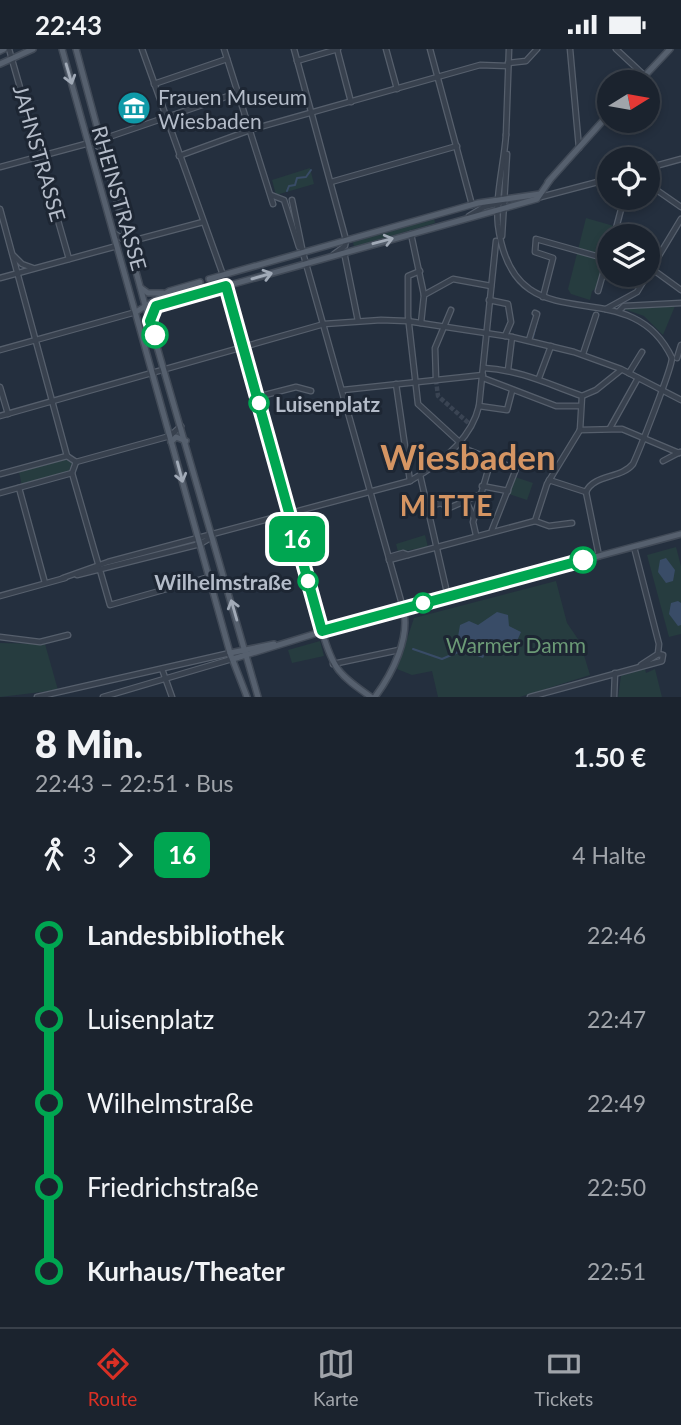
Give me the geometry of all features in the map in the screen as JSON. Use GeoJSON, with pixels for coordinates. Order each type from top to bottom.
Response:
{"type":"FeatureCollection","features":[{"type":"Feature","properties":{"kind":"main road"},"geometry":{"type":"LineString","coordinates":[[0,64],[33,49]]}},
{"type":"Feature","properties":{"kind":"main road","name":"RHEINSTRASSE"},"geometry":{"type":"LineString","coordinates":[[62,49],[209,577],[247,697]]}},
{"type":"Feature","properties":{"kind":"main road","name":"RHEINSTRASSE"},"geometry":{"type":"LineString","coordinates":[[76,49],[145,305],[258,697]]}},
{"type":"Feature","properties":{"kind":"main road"},"geometry":{"type":"LineString","coordinates":[[650,70],[669,49]]}},
{"type":"Feature","properties":{"kind":"main road"},"geometry":{"type":"LineString","coordinates":[[209,279],[301,250],[472,205],[538,196],[597,128]]}},
{"type":"Feature","properties":{"kind":"main road"},"geometry":{"type":"LineString","coordinates":[[212,290],[485,212],[518,197],[538,196]]}},
{"type":"Feature","properties":{"kind":"main road"},"geometry":{"type":"LineString","coordinates":[[427,217],[440,225]]}},
{"type":"Feature","properties":{"kind":"main road"},"geometry":{"type":"LineString","coordinates":[[301,250],[316,259]]}},
{"type":"Feature","properties":{"kind":"main road"},"geometry":{"type":"LineString","coordinates":[[135,312],[166,293],[200,282]]}},
{"type":"Feature","properties":{"kind":"main road"},"geometry":{"type":"LineString","coordinates":[[141,288],[148,293],[166,293]]}},
{"type":"Feature","properties":{"kind":"main road"},"geometry":{"type":"LineString","coordinates":[[153,310],[162,303],[203,293]]}},
{"type":"Feature","properties":{"kind":"main road"},"geometry":{"type":"LineString","coordinates":[[150,321],[157,298]]}},
{"type":"Feature","properties":{"kind":"main road"},"geometry":{"type":"LineString","coordinates":[[171,439],[176,437],[186,441]]}},
{"type":"Feature","properties":{"kind":"main road"},"geometry":{"type":"LineString","coordinates":[[188,503],[197,505],[202,499]]}},
{"type":"Feature","properties":{"kind":"main road"},"geometry":{"type":"LineString","coordinates":[[232,656],[681,534]]}},
{"type":"Feature","properties":{"kind":"main road"},"geometry":{"type":"LineString","coordinates":[[322,631],[333,664],[346,681],[373,697],[399,650],[406,629],[403,608]]}},
{"type":"Feature","properties":{"kind":"street"},"geometry":{"type":"LineString","coordinates":[[142,49],[223,275],[322,631]]}},
{"type":"Feature","properties":{"kind":"street"},"geometry":{"type":"LineString","coordinates":[[224,49],[273,204]]}},
{"type":"Feature","properties":{"kind":"street"},"geometry":{"type":"LineString","coordinates":[[294,49],[345,240],[345,246],[334,254]]}},
{"type":"Feature","properties":{"kind":"street"},"geometry":{"type":"LineString","coordinates":[[297,61],[338,49],[351,102]]}},
{"type":"Feature","properties":{"kind":"street"},"geometry":{"type":"LineString","coordinates":[[386,49],[397,89]]}},
{"type":"Feature","properties":{"kind":"street"},"geometry":{"type":"LineString","coordinates":[[430,49],[472,205]]}},
{"type":"Feature","properties":{"kind":"street"},"geometry":{"type":"LineString","coordinates":[[0,596],[410,481],[472,429],[479,406],[489,300],[498,242],[509,49]]}},
{"type":"Feature","properties":{"kind":"street"},"geometry":{"type":"LineString","coordinates":[[179,156],[250,130],[482,65],[526,61],[537,49]]}},
{"type":"Feature","properties":{"kind":"street"},"geometry":{"type":"LineString","coordinates":[[570,49],[579,148]]}},
{"type":"Feature","properties":{"kind":"street"},"geometry":{"type":"LineString","coordinates":[[616,49],[639,70]]}},
{"type":"Feature","properties":{"kind":"street","name":"JAHNSTRASSE"},"geometry":{"type":"LineString","coordinates":[[4,50],[13,58],[69,259]]}},
{"type":"Feature","properties":{"kind":"street"},"geometry":{"type":"LineString","coordinates":[[154,84],[227,59]]}},
{"type":"Feature","properties":{"kind":"street"},"geometry":{"type":"LineString","coordinates":[[100,140],[237,93]]}},
{"type":"Feature","properties":{"kind":"street"},"geometry":{"type":"LineString","coordinates":[[506,135],[507,187],[501,203],[498,242],[519,280],[543,297],[566,305],[619,311],[642,320],[676,359]]}},
{"type":"Feature","properties":{"kind":"street"},"geometry":{"type":"LineString","coordinates":[[0,167],[89,143],[97,143],[104,154]]}},
{"type":"Feature","properties":{"kind":"street"},"geometry":{"type":"LineString","coordinates":[[331,182],[457,146]]}},
{"type":"Feature","properties":{"kind":"street"},"geometry":{"type":"LineString","coordinates":[[660,165],[681,159]]}},
{"type":"Feature","properties":{"kind":"street"},"geometry":{"type":"LineString","coordinates":[[538,196],[597,183]]}},
{"type":"Feature","properties":{"kind":"street"},"geometry":{"type":"LineString","coordinates":[[507,187],[518,197]]}},
{"type":"Feature","properties":{"kind":"street"},"geometry":{"type":"LineString","coordinates":[[660,192],[681,207]]}},
{"type":"Feature","properties":{"kind":"street"},"geometry":{"type":"LineString","coordinates":[[270,195],[284,200],[306,263],[403,608]]}},
{"type":"Feature","properties":{"kind":"street"},"geometry":{"type":"LineString","coordinates":[[292,200],[301,250]]}},
{"type":"Feature","properties":{"kind":"street"},"geometry":{"type":"LineString","coordinates":[[469,216],[484,207],[501,203]]}},
{"type":"Feature","properties":{"kind":"street"},"geometry":{"type":"LineString","coordinates":[[0,209],[67,456],[76,462],[171,439],[182,426]]}},
{"type":"Feature","properties":{"kind":"street"},"geometry":{"type":"LineString","coordinates":[[485,212],[498,224]]}},
{"type":"Feature","properties":{"kind":"street"},"geometry":{"type":"LineString","coordinates":[[660,251],[681,219]]}},
{"type":"Feature","properties":{"kind":"street"},"geometry":{"type":"LineString","coordinates":[[112,228],[118,238],[128,242],[203,222]]}},
{"type":"Feature","properties":{"kind":"street"},"geometry":{"type":"LineString","coordinates":[[411,233],[424,295],[422,323]]}},
{"type":"Feature","properties":{"kind":"street"},"geometry":{"type":"LineString","coordinates":[[543,297],[553,258],[535,252],[536,239],[597,253]]}},
{"type":"Feature","properties":{"kind":"street"},"geometry":{"type":"LineString","coordinates":[[0,278],[117,246]]}},
{"type":"Feature","properties":{"kind":"street"},"geometry":{"type":"LineString","coordinates":[[344,251],[358,321]]}},
{"type":"Feature","properties":{"kind":"street"},"geometry":{"type":"LineString","coordinates":[[14,256],[25,265],[38,267]]}},
{"type":"Feature","properties":{"kind":"street"},"geometry":{"type":"LineString","coordinates":[[494,259],[504,256]]}},
{"type":"Feature","properties":{"kind":"street"},"geometry":{"type":"LineString","coordinates":[[420,271],[408,276],[409,319],[420,406],[468,450],[513,468],[508,491],[491,531]]}},
{"type":"Feature","properties":{"kind":"street"},"geometry":{"type":"LineString","coordinates":[[660,276],[681,290]]}},
{"type":"Feature","properties":{"kind":"street"},"geometry":{"type":"LineString","coordinates":[[424,295],[453,279],[491,286]]}},
{"type":"Feature","properties":{"kind":"street"},"geometry":{"type":"LineString","coordinates":[[598,291],[599,287]]}},
{"type":"Feature","properties":{"kind":"street"},"geometry":{"type":"LineString","coordinates":[[605,309],[630,297],[640,287]]}},
{"type":"Feature","properties":{"kind":"street"},"geometry":{"type":"LineString","coordinates":[[489,300],[508,304],[511,322],[505,336]]}},
{"type":"Feature","properties":{"kind":"street"},"geometry":{"type":"LineString","coordinates":[[619,311],[623,306],[681,303]]}},
{"type":"Feature","properties":{"kind":"street"},"geometry":{"type":"LineString","coordinates":[[436,380],[435,348],[451,310]]}},
{"type":"Feature","properties":{"kind":"street"},"geometry":{"type":"LineString","coordinates":[[0,350],[135,312]]}},
{"type":"Feature","properties":{"kind":"street"},"geometry":{"type":"LineString","coordinates":[[529,340],[537,314],[534,313]]}},
{"type":"Feature","properties":{"kind":"street"},"geometry":{"type":"LineString","coordinates":[[583,355],[596,315]]}},
{"type":"Feature","properties":{"kind":"street"},"geometry":{"type":"LineString","coordinates":[[0,417],[324,324],[409,319],[529,340],[583,355],[621,369],[681,400]]}},
{"type":"Feature","properties":{"kind":"street"},"geometry":{"type":"LineString","coordinates":[[508,370],[512,337]]}},
{"type":"Feature","properties":{"kind":"street"},"geometry":{"type":"LineString","coordinates":[[600,556],[586,492],[591,484],[625,472],[633,464],[681,345]]}},
{"type":"Feature","properties":{"kind":"street"},"geometry":{"type":"LineString","coordinates":[[539,378],[551,346]]}},
{"type":"Feature","properties":{"kind":"street"},"geometry":{"type":"LineString","coordinates":[[629,373],[642,352]]}},
{"type":"Feature","properties":{"kind":"street"},"geometry":{"type":"LineString","coordinates":[[484,368],[508,370],[539,378],[582,396],[596,390],[621,369]]}},
{"type":"Feature","properties":{"kind":"street"},"geometry":{"type":"LineString","coordinates":[[343,390],[483,377],[512,391],[556,406],[579,406]]}},
{"type":"Feature","properties":{"kind":"street"},"geometry":{"type":"LineString","coordinates":[[610,428],[638,377]]}},
{"type":"Feature","properties":{"kind":"street"},"geometry":{"type":"LineString","coordinates":[[396,384],[410,481]]}},
{"type":"Feature","properties":{"kind":"street"},"geometry":{"type":"LineString","coordinates":[[0,387],[8,414]]}},
{"type":"Feature","properties":{"kind":"street"},"geometry":{"type":"LineString","coordinates":[[257,397],[296,387],[311,391]]}},
{"type":"Feature","properties":{"kind":"street"},"geometry":{"type":"LineString","coordinates":[[479,406],[507,410],[512,391]]}},
{"type":"Feature","properties":{"kind":"street"},"geometry":{"type":"LineString","coordinates":[[535,521],[550,480],[580,431],[579,406],[582,396]]}},
{"type":"Feature","properties":{"kind":"street"},"geometry":{"type":"LineString","coordinates":[[580,431],[610,428],[643,437],[680,452]]}},
{"type":"Feature","properties":{"kind":"street"},"geometry":{"type":"LineString","coordinates":[[663,461],[680,452]]}},
{"type":"Feature","properties":{"kind":"street"},"geometry":{"type":"LineString","coordinates":[[0,474],[67,456]]}},
{"type":"Feature","properties":{"kind":"street"},"geometry":{"type":"LineString","coordinates":[[474,518],[491,460]]}},
{"type":"Feature","properties":{"kind":"street"},"geometry":{"type":"LineString","coordinates":[[76,462],[72,473],[110,605],[209,577]]}},
{"type":"Feature","properties":{"kind":"street"},"geometry":{"type":"LineString","coordinates":[[0,493],[72,473]]}},
{"type":"Feature","properties":{"kind":"street"},"geometry":{"type":"LineString","coordinates":[[420,474],[447,597]]}},
{"type":"Feature","properties":{"kind":"street"},"geometry":{"type":"LineString","coordinates":[[550,480],[586,492]]}},
{"type":"Feature","properties":{"kind":"street"},"geometry":{"type":"LineString","coordinates":[[482,486],[508,491]]}},
{"type":"Feature","properties":{"kind":"street"},"geometry":{"type":"LineString","coordinates":[[19,488],[45,583]]}},
{"type":"Feature","properties":{"kind":"street"},"geometry":{"type":"LineString","coordinates":[[426,506],[441,503],[449,508],[480,495]]}},
{"type":"Feature","properties":{"kind":"street"},"geometry":{"type":"LineString","coordinates":[[466,501],[474,518],[476,535]]}},
{"type":"Feature","properties":{"kind":"street"},"geometry":{"type":"LineString","coordinates":[[389,558],[535,521],[549,526],[572,523]]}},
{"type":"Feature","properties":{"kind":"street"},"geometry":{"type":"LineString","coordinates":[[530,697],[662,661],[663,655],[658,654],[660,646],[634,547]]}},
{"type":"Feature","properties":{"kind":"street"},"geometry":{"type":"LineString","coordinates":[[0,638],[40,642],[68,635]]}},
{"type":"Feature","properties":{"kind":"street"},"geometry":{"type":"LineString","coordinates":[[333,664],[399,650]]}},
{"type":"Feature","properties":{"kind":"street"},"geometry":{"type":"LineString","coordinates":[[37,697],[232,656]]}},
{"type":"Feature","properties":{"kind":"street"},"geometry":{"type":"LineString","coordinates":[[103,697],[232,656]]}},
{"type":"Feature","properties":{"kind":"street"},"geometry":{"type":"LineString","coordinates":[[162,669],[172,697]]}},
{"type":"Feature","properties":{"kind":"street"},"geometry":{"type":"LineString","coordinates":[[614,697],[615,673]]}},
{"type":"Feature","properties":{"kind":"green space"},"geometry":{"type":"Polygon","coordinates":[[[310,168],[314,184],[276,195],[272,180],[310,168]]]}},
{"type":"Feature","properties":{"kind":"green space"},"geometry":{"type":"Polygon","coordinates":[[[434,218],[435,223],[354,247],[353,242],[434,218]]]}},
{"type":"Feature","properties":{"kind":"green space"},"geometry":{"type":"Polygon","coordinates":[[[586,218],[607,224],[597,224],[597,287],[592,291],[590,300],[571,294],[568,289],[586,218]]]}},
{"type":"Feature","properties":{"kind":"green space"},"geometry":{"type":"Polygon","coordinates":[[[675,306],[663,335],[644,316],[624,309],[675,306]]]}},
{"type":"Feature","properties":{"kind":"green space"},"geometry":{"type":"Polygon","coordinates":[[[65,459],[72,463],[68,473],[22,486],[19,472],[65,459]]]}},
{"type":"Feature","properties":{"kind":"green space"},"geometry":{"type":"Polygon","coordinates":[[[515,477],[533,483],[527,500],[509,494],[515,477]]]}},
{"type":"Feature","properties":{"kind":"green space"},"geometry":{"type":"Polygon","coordinates":[[[425,535],[428,547],[398,552],[396,544],[425,535]]]}},
{"type":"Feature","properties":{"kind":"green space"},"geometry":{"type":"Polygon","coordinates":[[[676,547],[681,566],[681,634],[669,637],[647,555],[676,547]]]}},
{"type":"Feature","properties":{"kind":"green space","name":"Warmer Damm"},"geometry":{"type":"Polygon","coordinates":[[[556,581],[567,623],[580,642],[590,675],[520,697],[438,697],[432,671],[412,675],[397,669],[414,618],[556,581]]]}},
{"type":"Feature","properties":{"kind":"green space"},"geometry":{"type":"Polygon","coordinates":[[[320,641],[324,656],[292,663],[288,650],[320,641]]]}},
{"type":"Feature","properties":{"kind":"green space"},"geometry":{"type":"Polygon","coordinates":[[[0,643],[45,644],[58,690],[0,697],[0,643]]]}},
{"type":"Feature","properties":{"kind":"green space"},"geometry":{"type":"Polygon","coordinates":[[[645,669],[646,673],[655,669],[662,697],[618,697],[621,676],[645,669]]]}},
{"type":"Feature","properties":{"kind":"water"},"geometry":{"type":"Polygon","coordinates":[[[666,558],[675,570],[673,581],[666,583],[658,572],[660,560],[666,558]]]}},
{"type":"Feature","properties":{"kind":"water"},"geometry":{"type":"Polygon","coordinates":[[[671,603],[681,603],[681,625],[678,626],[669,614],[671,603]]]}},
{"type":"Feature","properties":{"kind":"water"},"geometry":{"type":"Polygon","coordinates":[[[497,612],[508,615],[509,626],[521,632],[513,650],[489,646],[483,658],[466,652],[465,640],[458,637],[460,625],[469,621],[478,625],[497,612]]]}},
{"type":"Feature","properties":{"kind":"waterway"},"geometry":{"type":"LineString","coordinates":[[287,191],[289,186],[295,185],[297,178],[306,177],[311,170]]}},
{"type":"Feature","properties":{"kind":"waterway"},"geometry":{"type":"LineString","coordinates":[[533,337],[537,321]]}},
{"type":"Feature","properties":{"kind":"waterway"},"geometry":{"type":"LineString","coordinates":[[413,649],[442,659],[465,649]]}},
{"type":"Feature","properties":{"kind":"tunnel"},"geometry":{"type":"LineString","coordinates":[[436,380],[438,396],[473,427]]}},
{"type":"Feature","properties":{"kind":"bus line","name":"16"},"geometry":{"type":"LineString","coordinates":[[155,335],[150,321],[156,306],[226,286],[322,631],[583,560]]}},
{"type":"Feature","properties":{"kind":"place","name":"Frauen Museum Wiesbaden"},"geometry":{"type":"Point","coordinates":[134,108]}},
{"type":"Feature","properties":{"kind":"place","name":"Luisenplatz"},"geometry":{"type":"Point","coordinates":[259,403]}},
{"type":"Feature","properties":{"kind":"place","name":"Wilhelmstraße"},"geometry":{"type":"Point","coordinates":[308,581]}},
{"type":"Feature","properties":{"kind":"district","name":"Wiesbaden"},"geometry":{"type":"Point","coordinates":[468,456]}},
{"type":"Feature","properties":{"kind":"district","name":"MITTE"},"geometry":{"type":"Point","coordinates":[447,505]}}]}
